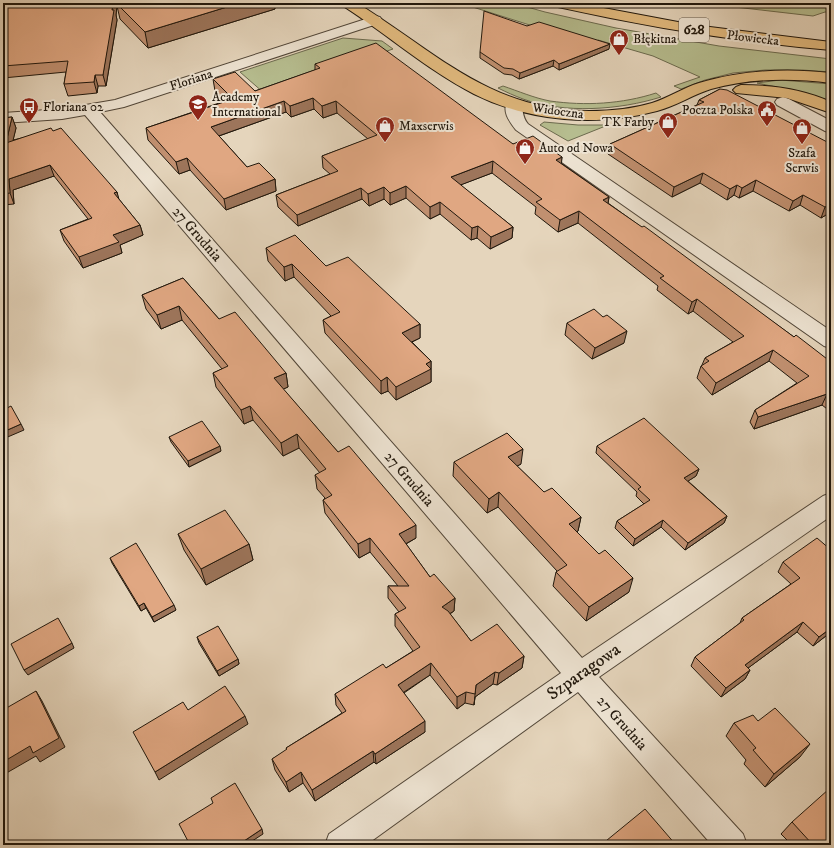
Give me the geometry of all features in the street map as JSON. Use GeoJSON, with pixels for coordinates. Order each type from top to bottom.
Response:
{"type":"FeatureCollection","features":[{"type":"Feature","properties":{"kind":"main road"},"geometry":{"type":"LineString","coordinates":[[348,3],[375,20]]}},
{"type":"Feature","properties":{"kind":"main road","name":"Płowiecka"},"geometry":{"type":"LineString","coordinates":[[558,3],[615,16],[691,30],[831,46]]}},
{"type":"Feature","properties":{"kind":"main road","name":"Płowiecka"},"geometry":{"type":"LineString","coordinates":[[609,3],[735,23],[831,33]]}},
{"type":"Feature","properties":{"kind":"main road","name":"Widoczna"},"geometry":{"type":"LineString","coordinates":[[375,20],[458,79],[496,98],[514,104],[560,114],[606,116],[654,108],[708,86],[761,76],[798,75],[831,78]]}},
{"type":"Feature","properties":{"kind":"main road","name":"Widoczna"},"geometry":{"type":"LineString","coordinates":[[686,95],[728,90],[764,90],[803,97],[831,108]]}},
{"type":"Feature","properties":{"kind":"street","name":"Floriana"},"geometry":{"type":"LineString","coordinates":[[3,118],[90,110],[118,104],[375,20]]}},
{"type":"Feature","properties":{"kind":"street"},"geometry":{"type":"LineString","coordinates":[[783,102],[831,128]]}},
{"type":"Feature","properties":{"kind":"street"},"geometry":{"type":"LineString","coordinates":[[514,104],[516,120],[522,127],[831,341]]}},
{"type":"Feature","properties":{"kind":"street","name":"27 Grudnia"},"geometry":{"type":"LineString","coordinates":[[90,110],[580,675],[732,845]]}},
{"type":"Feature","properties":{"kind":"street","name":"Szparagowa"},"geometry":{"type":"LineString","coordinates":[[340,845],[580,675],[831,503]]}},
{"type":"Feature","properties":{"kind":"green space"},"geometry":{"type":"Polygon","coordinates":[[[460,3],[513,3],[616,28],[719,46],[831,59],[831,72],[765,70],[733,73],[705,80],[681,89],[674,86],[700,77],[653,56],[598,40],[593,45],[460,3]]]}},
{"type":"Feature","properties":{"kind":"green space"},"geometry":{"type":"Polygon","coordinates":[[[700,3],[831,3],[831,12],[825,12],[813,16],[700,3]]]}},
{"type":"Feature","properties":{"kind":"green space"},"geometry":{"type":"Polygon","coordinates":[[[343,38],[382,41],[393,49],[264,93],[240,72],[343,38]]]}},
{"type":"Feature","properties":{"kind":"green space"},"geometry":{"type":"Polygon","coordinates":[[[780,80],[831,84],[831,101],[800,92],[757,83],[780,80]]]}},
{"type":"Feature","properties":{"kind":"green space"},"geometry":{"type":"Polygon","coordinates":[[[503,86],[538,98],[563,103],[590,104],[617,102],[656,93],[661,97],[628,105],[610,107],[556,107],[523,99],[498,88],[503,86]]]}},
{"type":"Feature","properties":{"kind":"green space"},"geometry":{"type":"Polygon","coordinates":[[[544,122],[578,125],[608,125],[568,141],[540,125],[544,122]]]}},
{"type":"Feature","properties":{"kind":"building"},"geometry":{"type":"Polygon","coordinates":[[[3,3],[113,3],[112,10],[114,10],[103,75],[95,75],[94,82],[64,84],[68,61],[3,66],[3,3]]]}},
{"type":"Feature","properties":{"kind":"building"},"geometry":{"type":"Polygon","coordinates":[[[116,3],[240,3],[145,32],[116,3]]]}},
{"type":"Feature","properties":{"kind":"building"},"geometry":{"type":"Polygon","coordinates":[[[484,11],[527,26],[539,22],[610,44],[559,64],[554,60],[520,73],[513,69],[504,68],[480,52],[484,11]]]}},
{"type":"Feature","properties":{"kind":"building"},"geometry":{"type":"Polygon","coordinates":[[[376,43],[513,144],[533,136],[562,157],[556,160],[609,197],[603,200],[642,227],[644,226],[794,337],[796,335],[831,362],[831,397],[827,394],[758,417],[755,410],[809,376],[773,350],[716,383],[701,366],[709,361],[705,358],[744,336],[697,299],[692,302],[660,278],[664,276],[579,211],[560,220],[536,202],[542,199],[493,161],[451,177],[513,227],[491,237],[478,226],[472,228],[440,202],[430,207],[406,186],[390,193],[384,187],[368,194],[361,188],[297,215],[276,195],[338,171],[322,156],[377,135],[336,101],[322,106],[313,98],[290,106],[284,101],[211,127],[247,167],[259,163],[275,179],[224,199],[187,158],[176,162],[146,128],[233,99],[213,79],[235,72],[255,91],[320,68],[315,64],[376,43]]]}},
{"type":"Feature","properties":{"kind":"building"},"geometry":{"type":"Polygon","coordinates":[[[720,89],[727,90],[831,144],[831,156],[828,157],[831,159],[831,204],[825,207],[803,195],[793,201],[756,180],[742,188],[737,185],[730,189],[703,173],[674,187],[610,144],[704,102],[699,100],[720,89]]]}},
{"type":"Feature","properties":{"kind":"building"},"geometry":{"type":"Polygon","coordinates":[[[12,117],[6,143],[51,128],[53,131],[61,128],[117,192],[114,193],[140,225],[113,235],[119,242],[79,257],[60,230],[92,218],[50,165],[9,179],[10,193],[3,194],[3,118],[12,117]]]}},
{"type":"Feature","properties":{"kind":"building"},"geometry":{"type":"Polygon","coordinates":[[[295,235],[326,266],[348,257],[420,324],[402,333],[431,361],[426,364],[431,369],[396,387],[387,377],[381,381],[323,320],[340,312],[292,264],[284,267],[266,248],[295,235]]]}},
{"type":"Feature","properties":{"kind":"building"},"geometry":{"type":"Polygon","coordinates":[[[183,278],[219,319],[235,312],[286,373],[274,378],[338,452],[349,446],[416,525],[399,534],[430,577],[434,574],[455,598],[442,607],[448,611],[471,641],[497,624],[524,656],[499,673],[495,672],[476,685],[475,694],[466,692],[457,697],[431,663],[398,685],[425,721],[375,754],[373,751],[312,790],[301,772],[286,782],[272,759],[287,749],[286,748],[346,711],[335,694],[383,664],[386,668],[420,647],[395,614],[406,608],[388,586],[409,586],[370,538],[358,544],[323,500],[332,495],[315,475],[326,469],[297,434],[281,443],[250,406],[241,410],[213,373],[228,366],[179,306],[157,315],[142,295],[183,278]]]}},
{"type":"Feature","properties":{"kind":"building"},"geometry":{"type":"Polygon","coordinates":[[[594,309],[603,317],[607,315],[627,331],[595,348],[567,323],[594,309]]]}},
{"type":"Feature","properties":{"kind":"building"},"geometry":{"type":"Polygon","coordinates":[[[11,406],[21,424],[3,432],[3,410],[11,406]]]}},
{"type":"Feature","properties":{"kind":"building"},"geometry":{"type":"Polygon","coordinates":[[[644,418],[699,469],[684,478],[727,516],[688,543],[663,520],[635,539],[617,521],[650,500],[638,489],[641,487],[597,446],[644,418]]]}},
{"type":"Feature","properties":{"kind":"building"},"geometry":{"type":"Polygon","coordinates":[[[202,421],[220,446],[188,461],[169,437],[202,421]]]}},
{"type":"Feature","properties":{"kind":"building"},"geometry":{"type":"Polygon","coordinates":[[[507,433],[523,449],[508,457],[544,492],[552,488],[581,517],[569,524],[599,554],[605,550],[633,578],[589,607],[556,572],[567,565],[499,492],[489,499],[454,462],[507,433]]]}},
{"type":"Feature","properties":{"kind":"building"},"geometry":{"type":"Polygon","coordinates":[[[225,510],[249,544],[201,569],[178,534],[225,510]]]}},
{"type":"Feature","properties":{"kind":"building"},"geometry":{"type":"Polygon","coordinates":[[[817,538],[831,550],[831,628],[819,637],[803,622],[745,665],[750,670],[726,688],[695,657],[744,620],[742,618],[800,578],[783,562],[817,538]]]}},
{"type":"Feature","properties":{"kind":"building"},"geometry":{"type":"Polygon","coordinates":[[[136,543],[174,605],[152,617],[144,603],[139,606],[110,558],[136,543]]]}},
{"type":"Feature","properties":{"kind":"building"},"geometry":{"type":"Polygon","coordinates":[[[58,618],[72,643],[24,670],[11,644],[58,618]]]}},
{"type":"Feature","properties":{"kind":"building"},"geometry":{"type":"Polygon","coordinates":[[[218,626],[238,659],[217,671],[197,637],[218,626]]]}},
{"type":"Feature","properties":{"kind":"building"},"geometry":{"type":"Polygon","coordinates":[[[225,686],[245,716],[155,772],[133,732],[183,702],[188,710],[225,686]]]}},
{"type":"Feature","properties":{"kind":"building"},"geometry":{"type":"Polygon","coordinates":[[[36,691],[59,738],[33,753],[30,746],[3,762],[3,710],[36,691]]]}},
{"type":"Feature","properties":{"kind":"building"},"geometry":{"type":"Polygon","coordinates":[[[775,708],[810,744],[774,774],[753,750],[756,748],[734,723],[753,715],[758,721],[775,708]]]}},
{"type":"Feature","properties":{"kind":"building"},"geometry":{"type":"Polygon","coordinates":[[[235,783],[262,829],[238,845],[190,845],[179,824],[213,803],[211,798],[235,783]]]}},
{"type":"Feature","properties":{"kind":"building"},"geometry":{"type":"Polygon","coordinates":[[[829,789],[831,790],[831,845],[813,845],[792,822],[829,789]]]}},
{"type":"Feature","properties":{"kind":"building"},"geometry":{"type":"Polygon","coordinates":[[[645,809],[676,845],[601,845],[645,809]]]}},
{"type":"Feature","properties":{"kind":"place","name":"Błękitna"},"geometry":{"type":"Point","coordinates":[619,56]}},
{"type":"Feature","properties":{"kind":"place","name":"Academy International"},"geometry":{"type":"Point","coordinates":[198,121]}},
{"type":"Feature","properties":{"kind":"place","name":"Floriana 02"},"geometry":{"type":"Point","coordinates":[29,124]}},
{"type":"Feature","properties":{"kind":"place","name":"Poczta Polska"},"geometry":{"type":"Point","coordinates":[767,127]}},
{"type":"Feature","properties":{"kind":"place","name":"TK Farby"},"geometry":{"type":"Point","coordinates":[668,139]}},
{"type":"Feature","properties":{"kind":"place","name":"Maxserwis"},"geometry":{"type":"Point","coordinates":[385,143]}},
{"type":"Feature","properties":{"kind":"place","name":"Szafa Serwis"},"geometry":{"type":"Point","coordinates":[802,145]}},
{"type":"Feature","properties":{"kind":"place","name":"Auto od Nowa"},"geometry":{"type":"Point","coordinates":[525,165]}}]}
